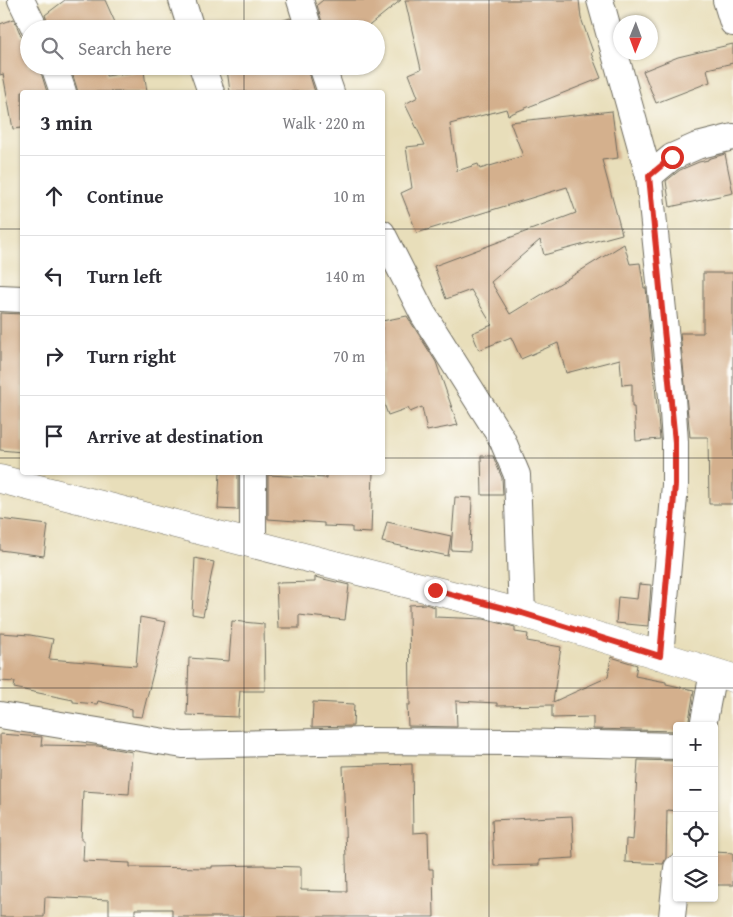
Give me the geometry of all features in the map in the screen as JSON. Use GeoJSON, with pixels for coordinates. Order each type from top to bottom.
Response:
{"type":"FeatureCollection","features":[{"type":"Feature","properties":{"kind":"street"},"geometry":{"type":"LineString","coordinates":[[21,0],[31,20]]}},
{"type":"Feature","properties":{"kind":"street"},"geometry":{"type":"LineString","coordinates":[[182,0],[188,20]]}},
{"type":"Feature","properties":{"kind":"street"},"geometry":{"type":"LineString","coordinates":[[300,0],[306,20]]}},
{"type":"Feature","properties":{"kind":"street"},"geometry":{"type":"LineString","coordinates":[[600,0],[649,176],[675,442],[675,485],[660,656]]}},
{"type":"Feature","properties":{"kind":"street"},"geometry":{"type":"LineString","coordinates":[[726,0],[733,23]]}},
{"type":"Feature","properties":{"kind":"street"},"geometry":{"type":"LineString","coordinates":[[57,75],[62,90]]}},
{"type":"Feature","properties":{"kind":"street"},"geometry":{"type":"LineString","coordinates":[[205,75],[209,90]]}},
{"type":"Feature","properties":{"kind":"street"},"geometry":{"type":"LineString","coordinates":[[325,75],[330,90]]}},
{"type":"Feature","properties":{"kind":"street"},"geometry":{"type":"LineString","coordinates":[[649,176],[672,157],[697,146],[733,137]]}},
{"type":"Feature","properties":{"kind":"street"},"geometry":{"type":"LineString","coordinates":[[385,239],[423,314],[502,439],[517,475],[522,613]]}},
{"type":"Feature","properties":{"kind":"street"},"geometry":{"type":"LineString","coordinates":[[0,298],[20,299]]}},
{"type":"Feature","properties":{"kind":"street"},"geometry":{"type":"LineString","coordinates":[[253,475],[253,544]]}},
{"type":"Feature","properties":{"kind":"street"},"geometry":{"type":"LineString","coordinates":[[0,480],[522,613],[723,675],[705,722]]}},
{"type":"Feature","properties":{"kind":"street"},"geometry":{"type":"LineString","coordinates":[[0,715],[183,746],[377,741],[673,746]]}},
{"type":"Feature","properties":{"kind":"street"},"geometry":{"type":"LineString","coordinates":[[672,917],[674,902]]}},
{"type":"Feature","properties":{"kind":"building"},"geometry":{"type":"Polygon","coordinates":[[[65,0],[105,0],[114,20],[47,20],[45,15],[65,0]]]}},
{"type":"Feature","properties":{"kind":"building"},"geometry":{"type":"Polygon","coordinates":[[[323,0],[401,0],[376,20],[321,20],[317,5],[323,0]]]}},
{"type":"Feature","properties":{"kind":"building"},"geometry":{"type":"Polygon","coordinates":[[[405,0],[579,0],[581,18],[593,52],[591,53],[601,78],[508,115],[506,109],[450,124],[457,171],[478,164],[480,169],[523,156],[510,122],[612,111],[618,158],[602,160],[622,234],[544,255],[540,240],[491,282],[510,314],[624,244],[630,264],[640,263],[644,288],[646,288],[660,439],[636,441],[634,407],[632,407],[632,384],[622,385],[620,359],[566,373],[558,343],[521,359],[511,337],[479,350],[472,333],[492,325],[471,290],[446,299],[434,266],[576,213],[567,187],[417,233],[401,193],[412,188],[406,147],[425,145],[405,104],[418,97],[409,74],[421,69],[405,0]]]}},
{"type":"Feature","properties":{"kind":"building"},"geometry":{"type":"Polygon","coordinates":[[[14,19],[20,34],[20,75],[42,75],[46,90],[20,90],[20,128],[13,129],[3,74],[0,75],[0,24],[14,19]]]}},
{"type":"Feature","properties":{"kind":"building"},"geometry":{"type":"Polygon","coordinates":[[[733,44],[733,63],[707,69],[710,82],[656,103],[643,71],[678,57],[733,44]]]}},
{"type":"Feature","properties":{"kind":"building"},"geometry":{"type":"Polygon","coordinates":[[[73,75],[145,75],[147,90],[77,90],[73,75]]]}},
{"type":"Feature","properties":{"kind":"building"},"geometry":{"type":"Polygon","coordinates":[[[228,75],[310,75],[314,90],[230,90],[228,75]]]}},
{"type":"Feature","properties":{"kind":"building"},"geometry":{"type":"Polygon","coordinates":[[[725,154],[733,193],[670,207],[666,181],[680,170],[725,154]]]}},
{"type":"Feature","properties":{"kind":"building"},"geometry":{"type":"Polygon","coordinates":[[[703,273],[733,273],[733,504],[709,504],[708,437],[690,437],[680,333],[703,333],[703,273]]]}},
{"type":"Feature","properties":{"kind":"building"},"geometry":{"type":"Polygon","coordinates":[[[0,313],[20,314],[20,452],[0,450],[0,313]]]}},
{"type":"Feature","properties":{"kind":"building"},"geometry":{"type":"Polygon","coordinates":[[[407,316],[436,362],[458,425],[427,431],[422,407],[410,412],[408,408],[388,415],[385,406],[385,320],[407,316]]]}},
{"type":"Feature","properties":{"kind":"building"},"geometry":{"type":"Polygon","coordinates":[[[481,456],[493,456],[502,478],[503,495],[482,495],[481,456]]]}},
{"type":"Feature","properties":{"kind":"building"},"geometry":{"type":"Polygon","coordinates":[[[220,475],[238,475],[238,510],[218,509],[220,475]]]}},
{"type":"Feature","properties":{"kind":"building"},"geometry":{"type":"Polygon","coordinates":[[[268,475],[326,478],[326,475],[373,475],[371,533],[352,532],[352,527],[324,526],[324,523],[268,519],[268,475]]]}},
{"type":"Feature","properties":{"kind":"building"},"geometry":{"type":"Polygon","coordinates":[[[455,497],[472,498],[470,551],[451,550],[455,497]]]}},
{"type":"Feature","properties":{"kind":"building"},"geometry":{"type":"Polygon","coordinates":[[[0,519],[48,525],[44,556],[0,550],[0,519]]]}},
{"type":"Feature","properties":{"kind":"building"},"geometry":{"type":"Polygon","coordinates":[[[387,522],[451,536],[448,556],[382,542],[387,522]]]}},
{"type":"Feature","properties":{"kind":"building"},"geometry":{"type":"Polygon","coordinates":[[[195,558],[214,562],[203,616],[192,614],[195,558]]]}},
{"type":"Feature","properties":{"kind":"building"},"geometry":{"type":"Polygon","coordinates":[[[315,577],[349,585],[345,620],[299,615],[299,628],[278,628],[276,583],[315,582],[315,577]]]}},
{"type":"Feature","properties":{"kind":"building"},"geometry":{"type":"Polygon","coordinates":[[[639,584],[651,585],[648,626],[616,623],[618,597],[637,599],[639,584]]]}},
{"type":"Feature","properties":{"kind":"building"},"geometry":{"type":"Polygon","coordinates":[[[425,604],[435,607],[435,617],[484,619],[515,627],[515,632],[528,634],[527,641],[561,647],[553,702],[608,677],[611,657],[637,665],[635,676],[694,690],[689,722],[673,722],[673,731],[593,729],[593,717],[552,718],[552,705],[497,706],[497,703],[456,701],[457,727],[408,726],[407,705],[410,705],[409,605],[425,604]]]}},
{"type":"Feature","properties":{"kind":"building"},"geometry":{"type":"Polygon","coordinates":[[[140,617],[166,622],[142,717],[132,716],[132,709],[98,701],[97,704],[73,702],[73,700],[14,688],[15,682],[0,681],[0,633],[53,639],[49,659],[136,666],[140,617]]]}},
{"type":"Feature","properties":{"kind":"building"},"geometry":{"type":"Polygon","coordinates":[[[232,621],[264,624],[265,691],[240,691],[238,717],[187,715],[189,658],[229,661],[232,621]]]}},
{"type":"Feature","properties":{"kind":"building"},"geometry":{"type":"Polygon","coordinates":[[[313,702],[354,704],[353,726],[312,727],[313,702]]]}},
{"type":"Feature","properties":{"kind":"building"},"geometry":{"type":"Polygon","coordinates":[[[0,734],[42,737],[41,745],[98,746],[132,752],[129,794],[83,791],[81,840],[84,840],[83,861],[130,863],[130,867],[212,868],[212,866],[265,865],[301,867],[301,890],[347,891],[343,766],[412,764],[413,833],[428,832],[429,869],[433,869],[434,917],[172,917],[172,909],[135,909],[135,915],[109,915],[109,900],[45,897],[44,917],[0,917],[0,734]]]}},
{"type":"Feature","properties":{"kind":"building"},"geometry":{"type":"Polygon","coordinates":[[[638,760],[673,761],[673,811],[667,810],[666,858],[663,864],[625,862],[626,839],[633,840],[638,760]]]}},
{"type":"Feature","properties":{"kind":"building"},"geometry":{"type":"Polygon","coordinates":[[[572,816],[574,858],[539,860],[539,865],[494,866],[492,820],[572,816]]]}},
{"type":"Feature","properties":{"kind":"building"},"geometry":{"type":"Polygon","coordinates":[[[718,852],[733,853],[733,885],[718,885],[718,852]]]}},
{"type":"Feature","properties":{"kind":"route"},"geometry":{"type":"LineString","coordinates":[[435,590],[522,613],[660,656],[675,485],[675,442],[649,176],[672,157]]}}]}
